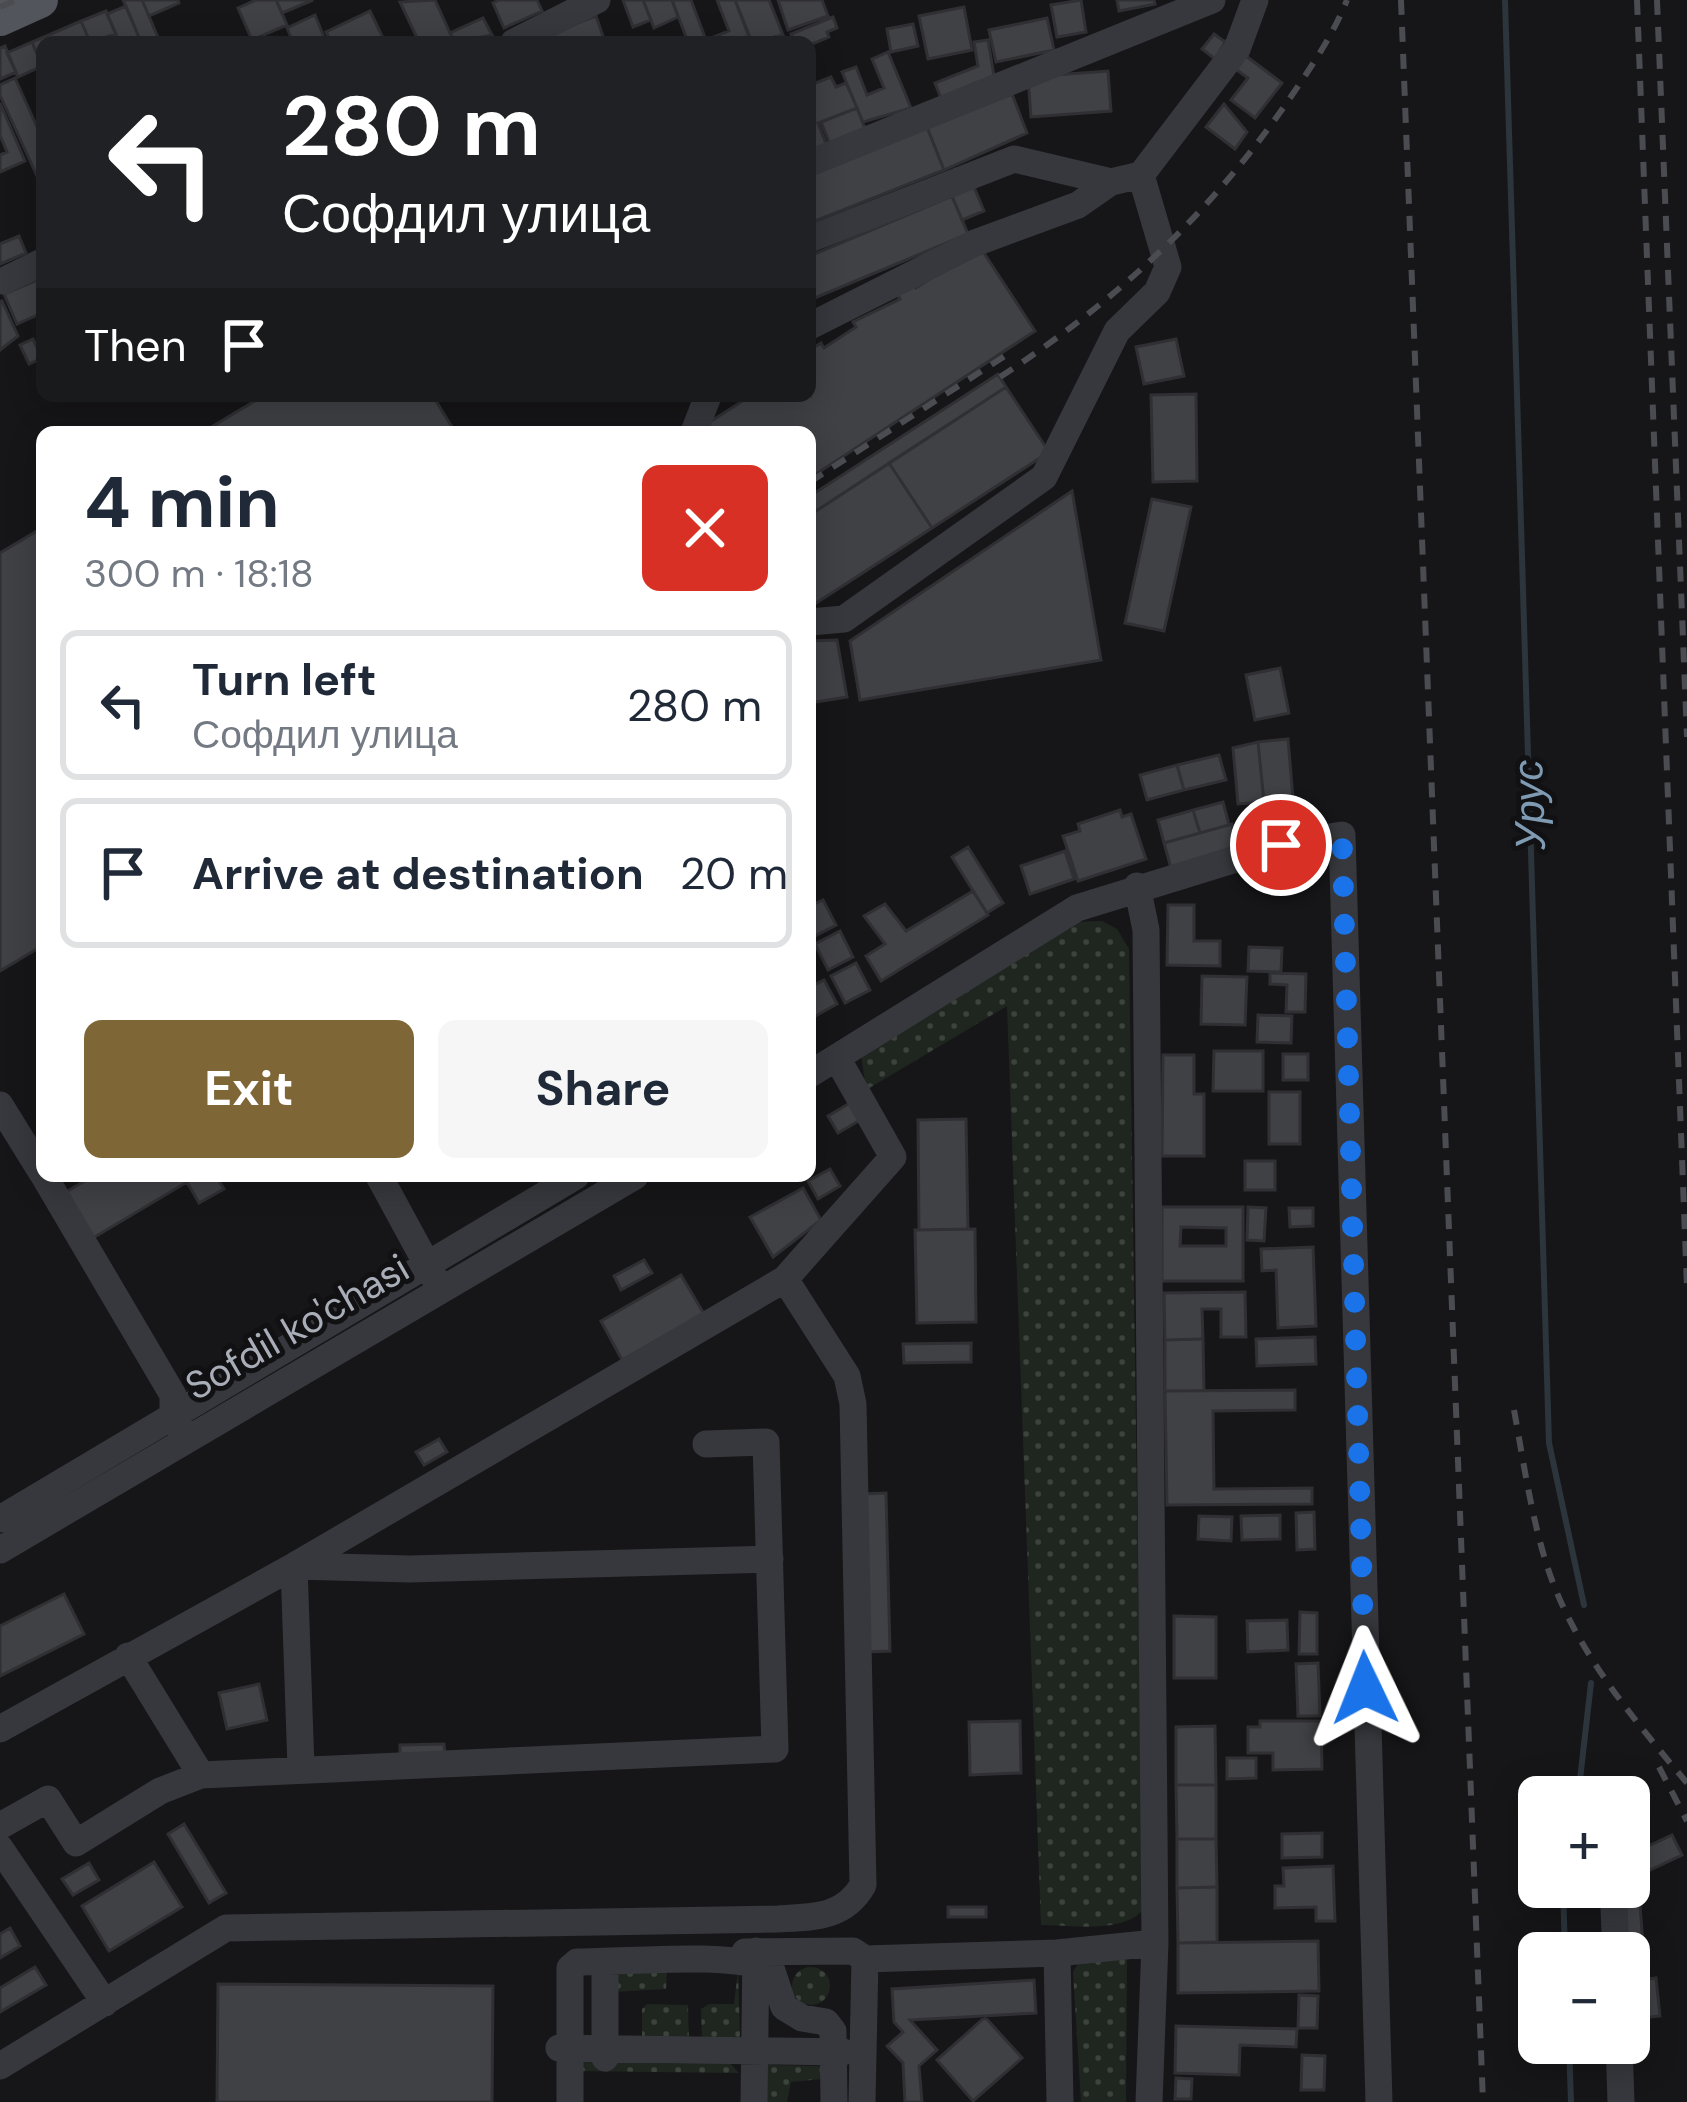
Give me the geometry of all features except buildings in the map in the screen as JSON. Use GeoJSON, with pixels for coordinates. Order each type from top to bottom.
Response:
{"type":"FeatureCollection","features":[{"type":"Feature","properties":{"kind":"main road"},"geometry":{"type":"LineString","coordinates":[[0,18],[40,0]]}},
{"type":"Feature","properties":{"kind":"street"},"geometry":{"type":"LineString","coordinates":[[544,35],[597,0]]}},
{"type":"Feature","properties":{"kind":"street"},"geometry":{"type":"LineString","coordinates":[[816,161],[1212,0]]}},
{"type":"Feature","properties":{"kind":"street"},"geometry":{"type":"LineString","coordinates":[[816,323],[975,243],[1078,205],[1111,182],[1142,175],[1235,51],[1256,0]]}},
{"type":"Feature","properties":{"kind":"street"},"geometry":{"type":"LineString","coordinates":[[816,237],[1014,159],[1111,182]]}},
{"type":"Feature","properties":{"kind":"street"},"geometry":{"type":"LineString","coordinates":[[816,621],[844,619],[1044,477],[1117,331],[1157,292],[1168,267],[1142,175]]}},
{"type":"Feature","properties":{"kind":"street"},"geometry":{"type":"LineString","coordinates":[[3,281],[36,265]]}},
{"type":"Feature","properties":{"kind":"street"},"geometry":{"type":"LineString","coordinates":[[816,1070],[1077,908],[1281,845],[1342,835],[1379,2102]]}},
{"type":"Feature","properties":{"kind":"street"},"geometry":{"type":"LineString","coordinates":[[1137,886],[1146,930],[1155,1943],[1149,2102]]}},
{"type":"Feature","properties":{"kind":"street"},"geometry":{"type":"LineString","coordinates":[[0,1729],[294,1566],[785,1280],[893,1157],[837,1058]]}},
{"type":"Feature","properties":{"kind":"street"},"geometry":{"type":"LineString","coordinates":[[0,1105],[36,1163]]}},
{"type":"Feature","properties":{"kind":"street"},"geometry":{"type":"LineString","coordinates":[[48,1182],[173,1395],[180,1426]]}},
{"type":"Feature","properties":{"kind":"street"},"geometry":{"type":"LineString","coordinates":[[382,1182],[433,1276]]}},
{"type":"Feature","properties":{"kind":"street","name":"Sofdil ko'chasi"},"geometry":{"type":"LineString","coordinates":[[0,1520],[180,1426],[433,1276],[567,1182]]}},
{"type":"Feature","properties":{"kind":"street","name":"Sofdil ko'chasi"},"geometry":{"type":"LineString","coordinates":[[433,1276],[623,1182]]}},
{"type":"Feature","properties":{"kind":"street"},"geometry":{"type":"LineString","coordinates":[[0,2066],[226,1928],[778,1919],[824,1916],[851,1905],[863,1885],[853,1404],[847,1376],[785,1280]]}},
{"type":"Feature","properties":{"kind":"street","name":"Sofdil ko'chasi"},"geometry":{"type":"LineString","coordinates":[[0,1550],[180,1426]]}},
{"type":"Feature","properties":{"kind":"street"},"geometry":{"type":"LineString","coordinates":[[0,1826],[48,1799],[76,1843],[160,1791],[201,1775],[775,1749],[766,1442],[706,1444]]}},
{"type":"Feature","properties":{"kind":"street"},"geometry":{"type":"LineString","coordinates":[[294,1566],[410,1569],[770,1559]]}},
{"type":"Feature","properties":{"kind":"street"},"geometry":{"type":"LineString","coordinates":[[294,1566],[301,1768]]}},
{"type":"Feature","properties":{"kind":"street"},"geometry":{"type":"LineString","coordinates":[[128,1656],[201,1775]]}},
{"type":"Feature","properties":{"kind":"street"},"geometry":{"type":"LineString","coordinates":[[0,1849],[105,2003]]}},
{"type":"Feature","properties":{"kind":"street"},"geometry":{"type":"LineString","coordinates":[[833,2102],[846,1970],[1155,1943]]}},
{"type":"Feature","properties":{"kind":"street"},"geometry":{"type":"LineString","coordinates":[[559,2102],[570,1968],[577,1962],[853,1952],[864,1965],[862,2102]]}},
{"type":"Feature","properties":{"kind":"street"},"geometry":{"type":"LineString","coordinates":[[1057,1953],[1060,2102]]}},
{"type":"Feature","properties":{"kind":"street"},"geometry":{"type":"LineString","coordinates":[[570,2102],[560,1961],[565,1954],[751,1957],[772,1968],[778,1998],[792,2014],[826,2022],[833,2031],[843,2102]]}},
{"type":"Feature","properties":{"kind":"street"},"geometry":{"type":"LineString","coordinates":[[750,2102],[751,1957]]}},
{"type":"Feature","properties":{"kind":"street"},"geometry":{"type":"LineString","coordinates":[[605,1962],[605,2053]]}},
{"type":"Feature","properties":{"kind":"street"},"geometry":{"type":"LineString","coordinates":[[565,2053],[838,2057]]}},
{"type":"Feature","properties":{"kind":"street"},"geometry":{"type":"LineString","coordinates":[[1620,2064],[1622,2102]]}},
{"type":"Feature","properties":{"kind":"shaded area"},"geometry":{"type":"Polygon","coordinates":[[[1102,921],[1117,929],[1129,949],[1143,1910],[1122,1922],[1081,1927],[1041,1925],[1007,1006],[866,1090],[861,1054],[1075,922],[1102,921]]]}},
{"type":"Feature","properties":{"kind":"shaded area"},"geometry":{"type":"Polygon","coordinates":[[[1127,1957],[1126,2102],[1081,2102],[1073,1972],[1078,1964],[1127,1957]]]}},
{"type":"Feature","properties":{"kind":"shaded area"},"geometry":{"type":"Polygon","coordinates":[[[614,1965],[667,1971],[666,1989],[613,1992],[614,1965]]]}},
{"type":"Feature","properties":{"kind":"shaded area"},"geometry":{"type":"Polygon","coordinates":[[[811,1967],[825,1972],[830,1986],[825,2000],[811,2005],[797,2000],[792,1986],[797,1972],[811,1967]]]}},
{"type":"Feature","properties":{"kind":"shaded area"},"geometry":{"type":"Polygon","coordinates":[[[738,1969],[740,2036],[733,2045],[702,2039],[701,2009],[709,2004],[734,2004],[738,1969]]]}},
{"type":"Feature","properties":{"kind":"shaded area"},"geometry":{"type":"Polygon","coordinates":[[[647,2004],[688,2005],[689,2044],[642,2040],[642,2009],[647,2004]]]}},
{"type":"Feature","properties":{"kind":"shaded area"},"geometry":{"type":"Polygon","coordinates":[[[730,2063],[739,2073],[576,2071],[574,2065],[730,2063]]]}},
{"type":"Feature","properties":{"kind":"shaded area"},"geometry":{"type":"Polygon","coordinates":[[[768,2065],[822,2066],[822,2079],[791,2082],[787,2102],[759,2102],[760,2072],[768,2065]]]}},
{"type":"Feature","properties":{"kind":"waterway","name":"Урус"},"geometry":{"type":"LineString","coordinates":[[1505,0],[1549,1443],[1584,1605]]}},
{"type":"Feature","properties":{"kind":"waterway","name":"Урус"},"geometry":{"type":"LineString","coordinates":[[1580,1776],[1591,1683]]}},
{"type":"Feature","properties":{"kind":"waterway","name":"Урус"},"geometry":{"type":"LineString","coordinates":[[1564,1908],[1564,1932]]}},
{"type":"Feature","properties":{"kind":"waterway","name":"Урус"},"geometry":{"type":"LineString","coordinates":[[1570,2064],[1571,2102]]}},
{"type":"Feature","properties":{"kind":"railway"},"geometry":{"type":"LineString","coordinates":[[0,7],[16,0]]}},
{"type":"Feature","properties":{"kind":"railway"},"geometry":{"type":"LineString","coordinates":[[1000,377],[1118,290],[1220,189],[1281,111],[1347,0]]}},
{"type":"Feature","properties":{"kind":"railway"},"geometry":{"type":"LineString","coordinates":[[1401,0],[1483,2102]]}},
{"type":"Feature","properties":{"kind":"railway"},"geometry":{"type":"LineString","coordinates":[[1637,0],[1687,1287]]}},
{"type":"Feature","properties":{"kind":"railway"},"geometry":{"type":"LineString","coordinates":[[1657,0],[1687,737]]}},
{"type":"Feature","properties":{"kind":"railway"},"geometry":{"type":"LineString","coordinates":[[816,478],[1011,352]]}},
{"type":"Feature","properties":{"kind":"railway"},"geometry":{"type":"LineString","coordinates":[[1514,1410],[1539,1538],[1569,1619],[1623,1704],[1687,1783]]}},
{"type":"Feature","properties":{"kind":"railway"},"geometry":{"type":"LineString","coordinates":[[1659,1767],[1687,1821]]}},
{"type":"Feature","properties":{"kind":"route"},"geometry":{"type":"LineString","coordinates":[[1281,845],[1342,835],[1365,1688]]}}]}
